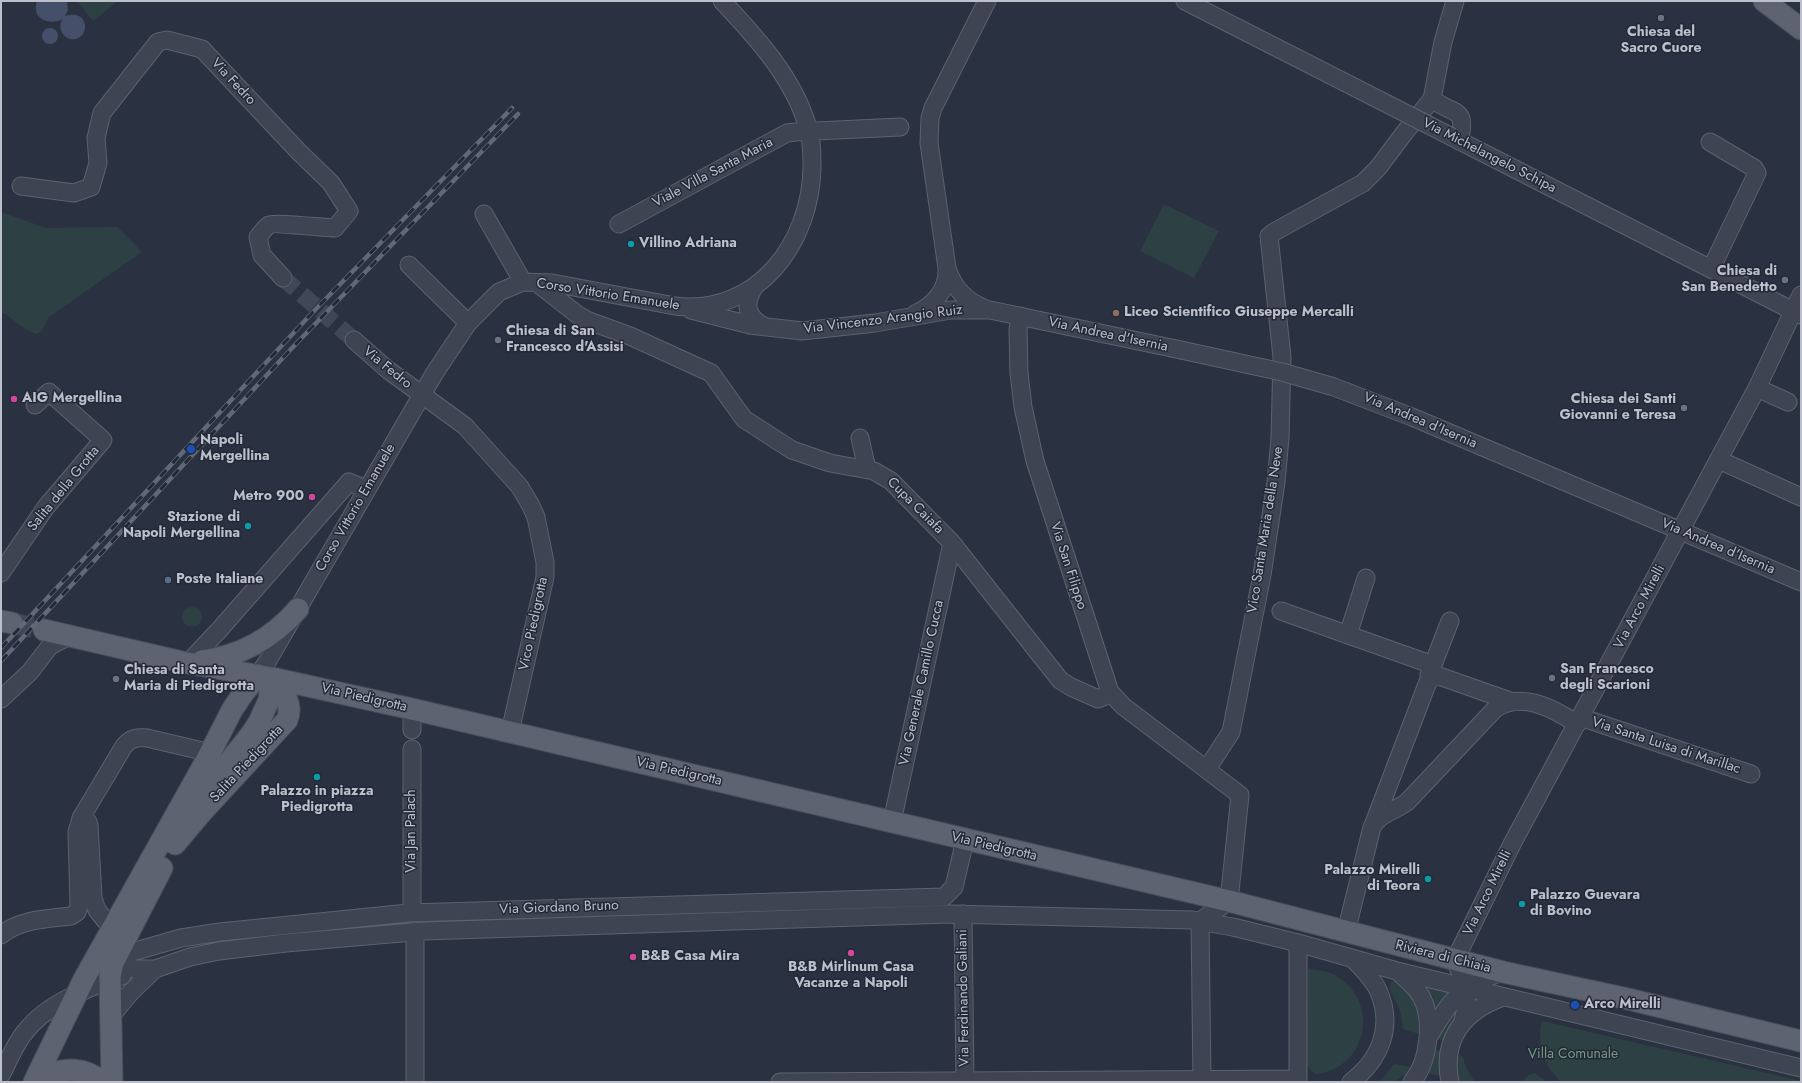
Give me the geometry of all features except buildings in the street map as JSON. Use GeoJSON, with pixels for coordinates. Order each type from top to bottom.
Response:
{"type":"FeatureCollection","features":[{"type":"Feature","properties":{"kind":"main road"},"geometry":{"type":"LineString","coordinates":[[1764,1],[1801,29]]}},
{"type":"Feature","properties":{"kind":"main road"},"geometry":{"type":"LineString","coordinates":[[44,630],[185,662],[224,657],[253,646],[278,629],[298,609]]}},
{"type":"Feature","properties":{"kind":"main road","name":"Via Piedigrotta"},"geometry":{"type":"LineString","coordinates":[[185,662],[265,676],[412,709],[1086,869]]}},
{"type":"Feature","properties":{"kind":"main road","name":"Salita Piedigrotta"},"geometry":{"type":"LineString","coordinates":[[113,944],[226,723],[242,695],[265,676]]}},
{"type":"Feature","properties":{"kind":"main road","name":"Salita Piedigrotta"},"geometry":{"type":"LineString","coordinates":[[113,944],[206,791],[252,733],[267,705],[270,694],[265,676]]}},
{"type":"Feature","properties":{"kind":"main road","name":"Salita Piedigrotta"},"geometry":{"type":"LineString","coordinates":[[175,844],[287,720],[290,708],[288,702],[265,676]]}},
{"type":"Feature","properties":{"kind":"main road"},"geometry":{"type":"LineString","coordinates":[[226,723],[226,734],[230,741],[237,745],[245,742]]}},
{"type":"Feature","properties":{"kind":"main road","name":"Riviera di Chiaia"},"geometry":{"type":"LineString","coordinates":[[1086,869],[1228,901],[1503,972],[1628,999],[1801,1041]]}},
{"type":"Feature","properties":{"kind":"main road"},"geometry":{"type":"LineString","coordinates":[[112,1082],[110,980],[113,944]]}},
{"type":"Feature","properties":{"kind":"main road"},"geometry":{"type":"LineString","coordinates":[[34,1082],[76,995],[113,944]]}},
{"type":"Feature","properties":{"kind":"main road"},"geometry":{"type":"LineString","coordinates":[[40,1082],[55,1073],[73,1070],[86,1072],[102,1082]]}},
{"type":"Feature","properties":{"kind":"street","name":"Corso Vittorio Emanuele"},"geometry":{"type":"LineString","coordinates":[[276,647],[421,395],[468,323],[499,292],[510,286],[530,283],[570,286],[675,306],[694,307],[735,297],[755,286],[787,252],[802,225],[810,198],[812,183],[811,140],[809,131],[803,113],[785,79],[762,45],[722,1]]}},
{"type":"Feature","properties":{"kind":"street"},"geometry":{"type":"LineString","coordinates":[[987,1],[935,105],[930,118],[929,143],[947,268],[951,280],[962,294],[973,303],[990,310]]}},
{"type":"Feature","properties":{"kind":"street","name":"Via Michelangelo Schipa"},"geometry":{"type":"LineString","coordinates":[[1185,1],[1797,313]]}},
{"type":"Feature","properties":{"kind":"street","name":"Vico Santa Maria della Neve"},"geometry":{"type":"LineString","coordinates":[[1207,769],[1231,732],[1262,574],[1277,476],[1282,357],[1269,236],[1363,183],[1378,168],[1432,99],[1443,42],[1455,1]]}},
{"type":"Feature","properties":{"kind":"street","name":"Via Fedro"},"geometry":{"type":"LineString","coordinates":[[21,186],[74,193],[91,187],[98,163],[96,138],[102,113],[136,69],[158,42],[167,40],[202,49],[298,151],[331,183],[349,211],[335,228],[296,226],[280,223],[269,225],[258,237],[262,255],[283,278]]}},
{"type":"Feature","properties":{"kind":"street"},"geometry":{"type":"LineString","coordinates":[[1432,99],[1441,106],[1458,113],[1462,118],[1462,128],[1456,139]]}},
{"type":"Feature","properties":{"kind":"street","name":"Viale Villa Santa Maria"},"geometry":{"type":"LineString","coordinates":[[619,224],[787,133],[900,127]]}},
{"type":"Feature","properties":{"kind":"street"},"geometry":{"type":"LineString","coordinates":[[1710,142],[1754,168],[1757,173],[1711,269]]}},
{"type":"Feature","properties":{"kind":"street"},"geometry":{"type":"LineString","coordinates":[[484,214],[530,283]]}},
{"type":"Feature","properties":{"kind":"street"},"geometry":{"type":"LineString","coordinates":[[409,265],[468,323]]}},
{"type":"Feature","properties":{"kind":"street"},"geometry":{"type":"LineString","coordinates":[[906,318],[925,309],[939,296],[946,283],[947,268]]}},
{"type":"Feature","properties":{"kind":"street","name":"Cupa Caiafa"},"geometry":{"type":"LineString","coordinates":[[530,283],[589,321],[630,336],[711,373],[744,419],[792,450],[830,463],[867,469],[883,475],[896,485],[952,543],[1060,680],[1071,687],[1098,699],[1110,692]]}},
{"type":"Feature","properties":{"kind":"street"},"geometry":{"type":"LineString","coordinates":[[755,286],[748,298],[750,313],[757,322],[769,328]]}},
{"type":"Feature","properties":{"kind":"street","name":"Via Arco Mirelli"},"geometry":{"type":"LineString","coordinates":[[1455,960],[1512,844],[1797,313],[1801,295]]}},
{"type":"Feature","properties":{"kind":"street","name":"Via Vincenzo Arangio Ruiz"},"geometry":{"type":"LineString","coordinates":[[675,306],[744,324],[791,331],[814,330],[906,318],[951,310],[990,310],[1020,316]]}},
{"type":"Feature","properties":{"kind":"street","name":"Via San Filippo"},"geometry":{"type":"LineString","coordinates":[[1020,316],[1018,329],[1019,373],[1023,407],[1035,461],[1110,692],[1122,706],[1237,792],[1240,797],[1228,901]]}},
{"type":"Feature","properties":{"kind":"street","name":"Via Andrea d'Isernia"},"geometry":{"type":"LineString","coordinates":[[1020,316],[1282,372],[1334,387],[1412,417],[1681,531],[1799,576]]}},
{"type":"Feature","properties":{"kind":"street","name":"Via Fedro"},"geometry":{"type":"LineString","coordinates":[[354,340],[388,370],[421,395]]}},
{"type":"Feature","properties":{"kind":"street"},"geometry":{"type":"LineString","coordinates":[[1756,388],[1788,402]]}},
{"type":"Feature","properties":{"kind":"street","name":"Salita della Grotta"},"geometry":{"type":"LineString","coordinates":[[1,574],[46,507],[103,440],[48,392],[35,405]]}},
{"type":"Feature","properties":{"kind":"street","name":"Vico Piedigrotta"},"geometry":{"type":"LineString","coordinates":[[421,395],[458,420],[473,433],[520,487],[532,506],[536,517],[545,562],[545,577],[510,732]]}},
{"type":"Feature","properties":{"kind":"street"},"geometry":{"type":"LineString","coordinates":[[860,438],[867,469]]}},
{"type":"Feature","properties":{"kind":"street"},"geometry":{"type":"LineString","coordinates":[[1719,460],[1801,497]]}},
{"type":"Feature","properties":{"kind":"street"},"geometry":{"type":"LineString","coordinates":[[185,662],[220,629],[350,482],[366,489]]}},
{"type":"Feature","properties":{"kind":"street","name":"Via Generale Camillo Cucca"},"geometry":{"type":"LineString","coordinates":[[892,822],[952,543]]}},
{"type":"Feature","properties":{"kind":"street"},"geometry":{"type":"LineString","coordinates":[[1348,635],[1366,578]]}},
{"type":"Feature","properties":{"kind":"street"},"geometry":{"type":"LineString","coordinates":[[1281,611],[1348,635],[1433,675],[1510,702]]}},
{"type":"Feature","properties":{"kind":"street"},"geometry":{"type":"LineString","coordinates":[[1346,932],[1372,827],[1433,675],[1450,621]]}},
{"type":"Feature","properties":{"kind":"street"},"geometry":{"type":"LineString","coordinates":[[1,699],[30,672],[50,646],[70,635]]}},
{"type":"Feature","properties":{"kind":"street","name":"Salita Piedigrotta"},"geometry":{"type":"LineString","coordinates":[[265,676],[276,647]]}},
{"type":"Feature","properties":{"kind":"street","name":"Via Santa Luisa di Marillac"},"geometry":{"type":"LineString","coordinates":[[1510,702],[1523,701],[1543,706],[1578,721],[1751,774]]}},
{"type":"Feature","properties":{"kind":"street"},"geometry":{"type":"LineString","coordinates":[[1374,823],[1381,815],[1399,808],[1408,802],[1495,709],[1510,702]]}},
{"type":"Feature","properties":{"kind":"street"},"geometry":{"type":"LineString","coordinates":[[412,709],[412,730]]}},
{"type":"Feature","properties":{"kind":"street"},"geometry":{"type":"LineString","coordinates":[[6,931],[29,921],[72,916],[77,912],[79,906],[77,832],[81,818],[124,746],[134,738],[148,738],[211,753]]}},
{"type":"Feature","properties":{"kind":"street","name":"Via Jan Palach"},"geometry":{"type":"LineString","coordinates":[[412,748],[412,913]]}},
{"type":"Feature","properties":{"kind":"street"},"geometry":{"type":"LineString","coordinates":[[81,818],[88,822],[89,825],[92,892],[94,903],[113,944],[126,966],[149,970]]}},
{"type":"Feature","properties":{"kind":"street","name":"Via Giordano Bruno"},"geometry":{"type":"LineString","coordinates":[[113,944],[412,913],[944,897],[954,887],[957,880],[964,840]]}},
{"type":"Feature","properties":{"kind":"street"},"geometry":{"type":"LineString","coordinates":[[1200,921],[1228,901]]}},
{"type":"Feature","properties":{"kind":"street"},"geometry":{"type":"LineString","coordinates":[[1,1075],[19,1040],[29,1027],[54,1006],[110,980],[190,957],[224,950],[415,931],[963,914],[1200,921],[1216,923],[1298,943],[1397,971],[1801,1068]]}},
{"type":"Feature","properties":{"kind":"street","name":"Via Ferdinando Galiani"},"geometry":{"type":"LineString","coordinates":[[963,914],[965,1081]]}},
{"type":"Feature","properties":{"kind":"street"},"geometry":{"type":"LineString","coordinates":[[1200,921],[1202,1081]]}},
{"type":"Feature","properties":{"kind":"street"},"geometry":{"type":"LineString","coordinates":[[415,931],[415,1082]]}},
{"type":"Feature","properties":{"kind":"street"},"geometry":{"type":"LineString","coordinates":[[780,1082],[1298,1080],[1298,943]]}},
{"type":"Feature","properties":{"kind":"street"},"geometry":{"type":"LineString","coordinates":[[1351,1082],[1362,1074],[1374,1059],[1382,1044],[1385,1023],[1383,1005],[1377,989],[1368,975],[1353,958]]}},
{"type":"Feature","properties":{"kind":"street"},"geometry":{"type":"LineString","coordinates":[[1450,1082],[1448,1072],[1450,1049],[1455,1034],[1463,1020],[1468,1003],[1466,987],[1455,960]]}},
{"type":"Feature","properties":{"kind":"street"},"geometry":{"type":"LineString","coordinates":[[111,1016],[149,970]]}},
{"type":"Feature","properties":{"kind":"street"},"geometry":{"type":"LineString","coordinates":[[1397,971],[1409,981],[1422,1000],[1426,1010],[1429,1036],[1426,1053],[1420,1069],[1412,1082]]}},
{"type":"Feature","properties":{"kind":"street"},"geometry":{"type":"LineString","coordinates":[[1429,1036],[1450,1005],[1466,987],[1484,978],[1503,972]]}},
{"type":"Feature","properties":{"kind":"street"},"geometry":{"type":"LineString","coordinates":[[1463,1020],[1488,1002],[1503,997]]}},
{"type":"Feature","properties":{"kind":"green space"},"geometry":{"type":"Polygon","coordinates":[[[77,1],[118,1],[93,21],[77,1]]]}},
{"type":"Feature","properties":{"kind":"green space"},"geometry":{"type":"Polygon","coordinates":[[[1164,204],[1219,231],[1194,278],[1140,251],[1164,204]]]}},
{"type":"Feature","properties":{"kind":"green space"},"geometry":{"type":"Polygon","coordinates":[[[1,212],[46,228],[118,227],[142,252],[49,317],[41,332],[36,334],[24,328],[4,313],[1,314],[1,212]]]}},
{"type":"Feature","properties":{"kind":"green space"},"geometry":{"type":"Polygon","coordinates":[[[192,607],[199,610],[202,617],[199,624],[192,627],[185,624],[182,617],[185,610],[192,607]]]}},
{"type":"Feature","properties":{"kind":"green space"},"geometry":{"type":"Polygon","coordinates":[[[1308,969],[1331,973],[1338,977],[1351,989],[1360,1003],[1363,1019],[1362,1034],[1356,1049],[1346,1061],[1332,1070],[1315,1074],[1306,1065],[1308,969]]]}},
{"type":"Feature","properties":{"kind":"green space"},"geometry":{"type":"Polygon","coordinates":[[[1393,981],[1401,984],[1407,989],[1416,1003],[1420,1018],[1419,1034],[1403,1029],[1400,1010],[1389,988],[1391,982],[1393,981]]]}},
{"type":"Feature","properties":{"kind":"green space"},"geometry":{"type":"Polygon","coordinates":[[[1422,986],[1453,992],[1432,1018],[1422,986]]]}},
{"type":"Feature","properties":{"kind":"green space"},"geometry":{"type":"Polygon","coordinates":[[[1455,1006],[1460,1008],[1445,1041],[1436,1039],[1455,1006]]]}},
{"type":"Feature","properties":{"kind":"green space","name":"Villa Comunale"},"geometry":{"type":"Polygon","coordinates":[[[1542,1021],[1801,1082],[1561,1082],[1550,1069],[1543,1054],[1540,1038],[1542,1021]]]}},
{"type":"Feature","properties":{"kind":"green space"},"geometry":{"type":"Polygon","coordinates":[[[1433,1049],[1443,1051],[1443,1076],[1427,1073],[1433,1049]]]}},
{"type":"Feature","properties":{"kind":"green space"},"geometry":{"type":"Polygon","coordinates":[[[1460,1055],[1475,1082],[1460,1082],[1457,1071],[1456,1057],[1460,1055]]]}},
{"type":"Feature","properties":{"kind":"green space"},"geometry":{"type":"Polygon","coordinates":[[[1394,1064],[1411,1067],[1412,1070],[1393,1082],[1380,1082],[1394,1064]]]}},
{"type":"Feature","properties":{"kind":"green space"},"geometry":{"type":"Polygon","coordinates":[[[1535,1073],[1547,1082],[1522,1082],[1528,1075],[1535,1073]]]}},
{"type":"Feature","properties":{"kind":"water"},"geometry":{"type":"Polygon","coordinates":[[[37,1],[67,1],[68,10],[65,16],[74,15],[80,17],[84,21],[84,31],[81,36],[77,39],[70,39],[65,36],[60,28],[63,19],[52,22],[42,19],[37,12],[37,1]]]}},
{"type":"Feature","properties":{"kind":"water"},"geometry":{"type":"Polygon","coordinates":[[[47,28],[53,28],[58,33],[56,42],[53,44],[47,44],[42,39],[42,33],[47,28]]]}},
{"type":"Feature","properties":{"kind":"tunnel"},"geometry":{"type":"LineString","coordinates":[[283,278],[354,340]]}},
{"type":"Feature","properties":{"kind":"tunnel"},"geometry":{"type":"LineString","coordinates":[[12,623],[44,630]]}},
{"type":"Feature","properties":{"kind":"railway"},"geometry":{"type":"LineString","coordinates":[[1,648],[312,313],[512,108]]}},
{"type":"Feature","properties":{"kind":"railway"},"geometry":{"type":"LineString","coordinates":[[1,661],[292,348],[518,114]]}},
{"type":"Feature","properties":{"kind":"place","name":"Chiesa del Sacro Cuore"},"geometry":{"type":"Point","coordinates":[1661,18]}},
{"type":"Feature","properties":{"kind":"place","name":"Villino Adriana"},"geometry":{"type":"Point","coordinates":[631,244]}},
{"type":"Feature","properties":{"kind":"place","name":"Chiesa di San Benedetto"},"geometry":{"type":"Point","coordinates":[1785,280]}},
{"type":"Feature","properties":{"kind":"place","name":"Liceo Scientifico Giuseppe Mercalli"},"geometry":{"type":"Point","coordinates":[1116,313]}},
{"type":"Feature","properties":{"kind":"place","name":"Chiesa di San Francesco d'Assisi"},"geometry":{"type":"Point","coordinates":[498,340]}},
{"type":"Feature","properties":{"kind":"place","name":"AIG Mergellina"},"geometry":{"type":"Point","coordinates":[14,399]}},
{"type":"Feature","properties":{"kind":"place","name":"Chiesa dei Santi Giovanni e Teresa"},"geometry":{"type":"Point","coordinates":[1684,408]}},
{"type":"Feature","properties":{"kind":"place","name":"Napoli Mergellina"},"geometry":{"type":"Point","coordinates":[191,449]}},
{"type":"Feature","properties":{"kind":"place","name":"Metro 900"},"geometry":{"type":"Point","coordinates":[312,497]}},
{"type":"Feature","properties":{"kind":"place","name":"Stazione di Napoli Mergellina"},"geometry":{"type":"Point","coordinates":[248,526]}},
{"type":"Feature","properties":{"kind":"place","name":"Poste Italiane"},"geometry":{"type":"Point","coordinates":[168,580]}},
{"type":"Feature","properties":{"kind":"place","name":"San Francesco degli Scarioni"},"geometry":{"type":"Point","coordinates":[1552,678]}},
{"type":"Feature","properties":{"kind":"place","name":"Chiesa di Santa Maria di Piedigrotta"},"geometry":{"type":"Point","coordinates":[116,679]}},
{"type":"Feature","properties":{"kind":"place","name":"Palazzo in piazza Piedigrotta"},"geometry":{"type":"Point","coordinates":[317,777]}},
{"type":"Feature","properties":{"kind":"place","name":"Palazzo Mirelli di Teora"},"geometry":{"type":"Point","coordinates":[1428,879]}},
{"type":"Feature","properties":{"kind":"place","name":"Palazzo Guevara di Bovino"},"geometry":{"type":"Point","coordinates":[1522,904]}},
{"type":"Feature","properties":{"kind":"place","name":"B&B Mirlinum Casa Vacanze a Napoli"},"geometry":{"type":"Point","coordinates":[851,953]}},
{"type":"Feature","properties":{"kind":"place","name":"B&B Casa Mira"},"geometry":{"type":"Point","coordinates":[633,957]}},
{"type":"Feature","properties":{"kind":"place","name":"Arco Mirelli"},"geometry":{"type":"Point","coordinates":[1575,1005]}}]}
